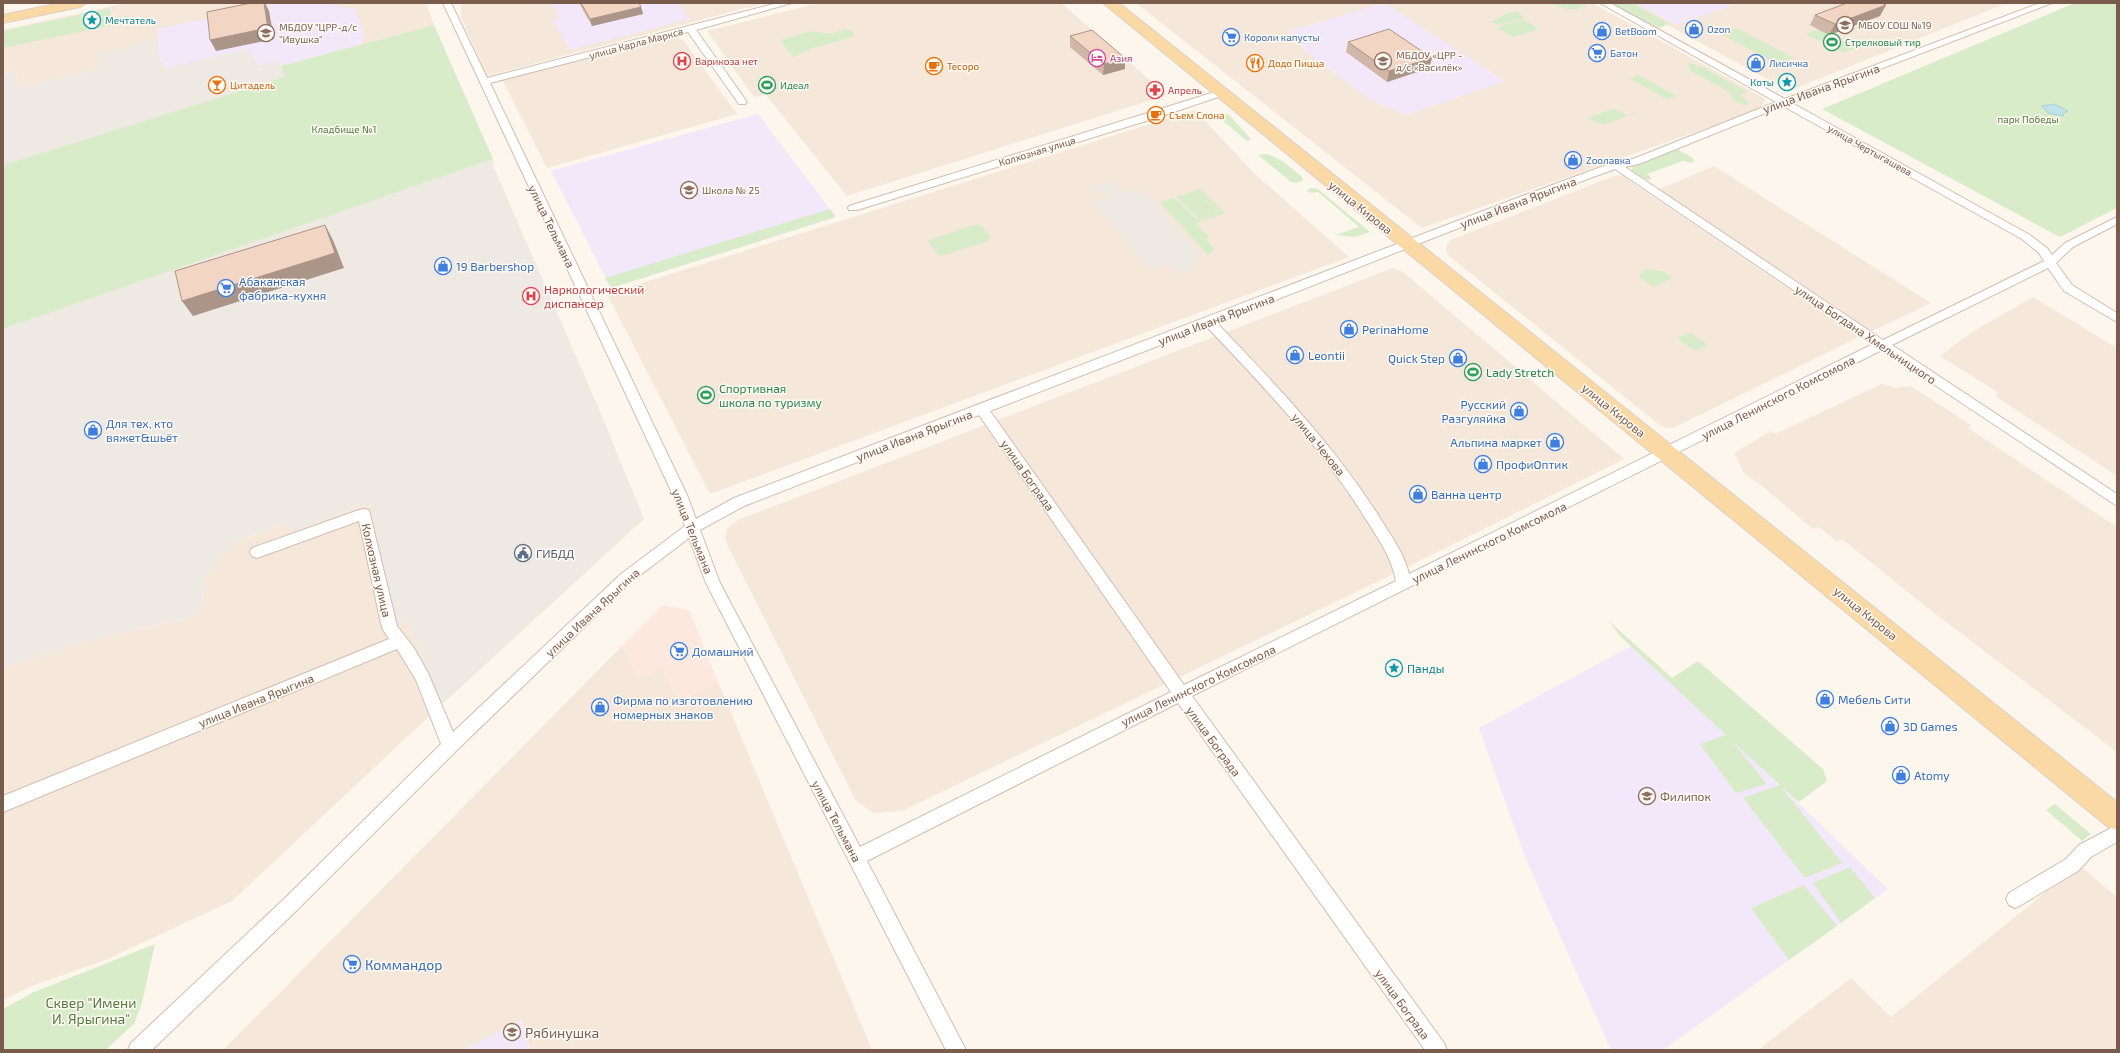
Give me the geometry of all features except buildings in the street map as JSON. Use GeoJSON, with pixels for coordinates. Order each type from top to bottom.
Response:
{"type":"FeatureCollection","features":[{"type":"Feature","properties":{"kind":"main road"},"geometry":{"type":"LineString","coordinates":[[3,19],[80,3]]}},
{"type":"Feature","properties":{"kind":"main road","name":"улица Кирова"},"geometry":{"type":"LineString","coordinates":[[1110,3],[2117,818]]}},
{"type":"Feature","properties":{"kind":"street","name":"улица Тельмана"},"geometry":{"type":"LineString","coordinates":[[447,3],[680,495],[713,583],[956,1050]]}},
{"type":"Feature","properties":{"kind":"street","name":"улица Карла Маркса"},"geometry":{"type":"LineString","coordinates":[[484,82],[788,3]]}},
{"type":"Feature","properties":{"kind":"street","name":"улица Чертыгашева"},"geometry":{"type":"LineString","coordinates":[[1604,3],[2020,233],[2039,247],[2068,288],[2117,318]]}},
{"type":"Feature","properties":{"kind":"street","name":"улица Ивана Ярыгина"},"geometry":{"type":"LineString","coordinates":[[138,1050],[290,905],[450,746],[626,578],[692,528],[740,502],[1616,164],[1635,162],[1767,108],[1806,96],[2048,3]]}},
{"type":"Feature","properties":{"kind":"street"},"geometry":{"type":"LineString","coordinates":[[691,29],[742,102]]}},
{"type":"Feature","properties":{"kind":"street","name":"Колхозная улица"},"geometry":{"type":"LineString","coordinates":[[853,208],[1156,115],[1221,93]]}},
{"type":"Feature","properties":{"kind":"street","name":"улица Богдана Хмельницкого"},"geometry":{"type":"LineString","coordinates":[[1616,164],[1647,187],[2117,501]]}},
{"type":"Feature","properties":{"kind":"street","name":"улица Ленинского Комсомола"},"geometry":{"type":"LineString","coordinates":[[856,858],[1181,694],[1882,345],[2002,288],[2050,262],[2069,245],[2117,220]]}},
{"type":"Feature","properties":{"kind":"street","name":"улица Чехова"},"geometry":{"type":"LineString","coordinates":[[1209,322],[1290,407],[1352,485],[1399,561],[1404,584]]}},
{"type":"Feature","properties":{"kind":"street","name":"улица Бограда"},"geometry":{"type":"LineString","coordinates":[[982,409],[1181,694],[1437,1050]]}},
{"type":"Feature","properties":{"kind":"street","name":"Колхозная улица"},"geometry":{"type":"LineString","coordinates":[[257,552],[364,514],[390,628],[400,641]]}},
{"type":"Feature","properties":{"kind":"street"},"geometry":{"type":"LineString","coordinates":[[400,641],[412,656],[439,714],[450,746]]}},
{"type":"Feature","properties":{"kind":"street","name":"улица Ивана Ярыгина"},"geometry":{"type":"LineString","coordinates":[[3,804],[400,641]]}},
{"type":"Feature","properties":{"kind":"street"},"geometry":{"type":"LineString","coordinates":[[2015,899],[2072,864],[2085,851],[2117,833]]}},
{"type":"Feature","properties":{"kind":"shaded area"},"geometry":{"type":"Polygon","coordinates":[[[127,3],[426,3],[434,25],[281,66],[278,61],[100,69],[17,88],[16,71],[3,73],[3,30],[127,3]]]}},
{"type":"Feature","properties":{"kind":"shaded area"},"geometry":{"type":"Polygon","coordinates":[[[280,3],[322,3],[355,9],[365,36],[362,37],[363,43],[281,66],[278,61],[259,66],[248,49],[164,68],[164,61],[160,62],[157,29],[280,3]]]}},
{"type":"Feature","properties":{"kind":"shaded area"},"geometry":{"type":"Polygon","coordinates":[[[461,3],[765,3],[487,76],[461,17],[461,3]]]}},
{"type":"Feature","properties":{"kind":"shaded area"},"geometry":{"type":"Polygon","coordinates":[[[551,3],[678,3],[690,19],[570,50],[552,20],[560,18],[551,3]]]}},
{"type":"Feature","properties":{"kind":"shaded area"},"geometry":{"type":"Polygon","coordinates":[[[819,3],[1061,3],[1167,95],[847,196],[766,95],[754,97],[707,31],[819,3]]]}},
{"type":"Feature","properties":{"kind":"shaded area"},"geometry":{"type":"Polygon","coordinates":[[[1136,3],[1592,3],[1764,98],[1765,101],[1760,108],[1750,113],[1422,228],[1136,3]]]}},
{"type":"Feature","properties":{"kind":"shaded area"},"geometry":{"type":"Polygon","coordinates":[[[1384,3],[1505,81],[1407,115],[1374,102],[1308,54],[1289,31],[1384,3]]]}},
{"type":"Feature","properties":{"kind":"shaded area"},"geometry":{"type":"Polygon","coordinates":[[[1627,3],[2007,3],[1789,91],[1627,3]]]}},
{"type":"Feature","properties":{"kind":"shaded area"},"geometry":{"type":"Polygon","coordinates":[[[1636,3],[1729,3],[1733,5],[1676,25],[1636,3]]]}},
{"type":"Feature","properties":{"kind":"shaded area"},"geometry":{"type":"Polygon","coordinates":[[[676,37],[684,41],[737,114],[547,168],[503,81],[676,37]]]}},
{"type":"Feature","properties":{"kind":"shaded area"},"geometry":{"type":"Polygon","coordinates":[[[161,39],[165,67],[248,49],[278,61],[286,77],[3,165],[3,73],[16,71],[17,88],[100,69],[99,54],[161,39]]]}},
{"type":"Feature","properties":{"kind":"shaded area"},"geometry":{"type":"Polygon","coordinates":[[[1195,110],[1254,173],[1349,257],[710,494],[607,294],[1195,110]]]}},
{"type":"Feature","properties":{"kind":"shaded area","name":"Школа № 25"},"geometry":{"type":"Polygon","coordinates":[[[758,114],[836,217],[611,288],[551,171],[758,114]]]}},
{"type":"Feature","properties":{"kind":"shaded area"},"geometry":{"type":"Polygon","coordinates":[[[493,159],[494,168],[596,402],[644,519],[439,707],[409,621],[397,624],[368,504],[289,533],[286,522],[235,543],[209,571],[198,615],[72,645],[3,668],[3,329],[493,159]]]}},
{"type":"Feature","properties":{"kind":"shaded area"},"geometry":{"type":"Polygon","coordinates":[[[1714,166],[1931,303],[1870,332],[1658,190],[1714,166]]]}},
{"type":"Feature","properties":{"kind":"shaded area"},"geometry":{"type":"Polygon","coordinates":[[[1621,175],[1855,334],[1857,338],[1673,428],[1668,428],[1661,426],[1449,256],[1446,250],[1447,244],[1451,240],[1611,177],[1621,175]]]}},
{"type":"Feature","properties":{"kind":"shaded area"},"geometry":{"type":"Polygon","coordinates":[[[1113,181],[1124,192],[1141,188],[1202,257],[1186,272],[1177,274],[1169,264],[1149,269],[1093,201],[1109,197],[1104,190],[1092,193],[1088,188],[1113,181]]]}},
{"type":"Feature","properties":{"kind":"shaded area"},"geometry":{"type":"Polygon","coordinates":[[[1393,268],[1403,272],[1624,459],[1385,578],[902,811],[874,813],[856,801],[725,540],[727,528],[738,520],[1393,268]]]}},
{"type":"Feature","properties":{"kind":"shaded area"},"geometry":{"type":"Polygon","coordinates":[[[2033,297],[2117,348],[2117,476],[1995,396],[1999,393],[1940,356],[1972,332],[2033,297]]]}},
{"type":"Feature","properties":{"kind":"shaded area"},"geometry":{"type":"Polygon","coordinates":[[[1882,384],[1895,388],[1911,386],[1971,425],[1968,428],[2117,527],[2117,752],[1933,612],[1842,539],[1837,542],[1819,527],[1813,529],[1762,486],[1744,473],[1734,453],[1771,431],[1775,434],[1882,384]]]}},
{"type":"Feature","properties":{"kind":"shaded area"},"geometry":{"type":"Polygon","coordinates":[[[368,504],[397,624],[409,621],[439,707],[232,901],[105,960],[29,987],[3,1000],[3,668],[72,645],[198,615],[209,571],[235,543],[287,522],[289,533],[368,504]]]}},
{"type":"Feature","properties":{"kind":"shaded area"},"geometry":{"type":"Polygon","coordinates":[[[663,605],[689,610],[718,682],[677,701],[662,667],[638,678],[622,646],[663,605]]]}},
{"type":"Feature","properties":{"kind":"shaded area","name":"Филипок"},"geometry":{"type":"Polygon","coordinates":[[[1633,645],[1888,889],[1663,1050],[1611,1050],[1525,857],[1479,728],[1633,645]]]}},
{"type":"Feature","properties":{"kind":"shaded area"},"geometry":{"type":"Polygon","coordinates":[[[622,646],[638,678],[662,667],[677,701],[718,682],[872,1050],[530,1050],[522,1020],[463,1050],[223,1050],[622,646]]]}},
{"type":"Feature","properties":{"kind":"shaded area"},"geometry":{"type":"Polygon","coordinates":[[[2079,865],[2117,897],[2117,1050],[1758,1050],[1851,978],[1891,1017],[2079,865]]]}},
{"type":"Feature","properties":{"kind":"shaded area","name":"Рябинушка"},"geometry":{"type":"Polygon","coordinates":[[[522,1020],[530,1050],[463,1050],[492,1035],[522,1020]]]}},
{"type":"Feature","properties":{"kind":"green space"},"geometry":{"type":"Polygon","coordinates":[[[1553,3],[1588,4],[1576,10],[1565,9],[1553,3]]]}},
{"type":"Feature","properties":{"kind":"green space"},"geometry":{"type":"Polygon","coordinates":[[[1608,3],[1632,3],[1670,24],[1659,28],[1608,3]]]}},
{"type":"Feature","properties":{"kind":"green space","name":"парк Победы"},"geometry":{"type":"Polygon","coordinates":[[[2075,3],[2117,3],[2117,208],[2060,237],[1822,109],[2075,3]]]}},
{"type":"Feature","properties":{"kind":"green space"},"geometry":{"type":"Polygon","coordinates":[[[110,9],[111,19],[126,16],[127,22],[3,48],[3,31],[110,9]]]}},
{"type":"Feature","properties":{"kind":"green space"},"geometry":{"type":"Polygon","coordinates":[[[1510,12],[1518,12],[1523,16],[1523,18],[1500,25],[1491,22],[1510,12]]]}},
{"type":"Feature","properties":{"kind":"green space"},"geometry":{"type":"Polygon","coordinates":[[[1522,19],[1539,29],[1513,37],[1497,28],[1522,19]]]}},
{"type":"Feature","properties":{"kind":"green space","name":"Кладбище №1"},"geometry":{"type":"Polygon","coordinates":[[[434,25],[493,159],[3,329],[3,165],[285,77],[281,66],[434,25]]]}},
{"type":"Feature","properties":{"kind":"green space"},"geometry":{"type":"Polygon","coordinates":[[[1736,28],[1794,58],[1778,65],[1721,34],[1736,28]]]}},
{"type":"Feature","properties":{"kind":"green space"},"geometry":{"type":"Polygon","coordinates":[[[844,29],[850,30],[855,34],[853,37],[813,48],[793,57],[780,40],[812,31],[832,34],[844,29]]]}},
{"type":"Feature","properties":{"kind":"green space","name":"Стрелковый тир"},"geometry":{"type":"Polygon","coordinates":[[[1818,29],[1856,48],[1844,53],[1806,34],[1818,29]]]}},
{"type":"Feature","properties":{"kind":"green space"},"geometry":{"type":"Polygon","coordinates":[[[1688,63],[1703,67],[1748,92],[1742,94],[1742,97],[1750,104],[1744,105],[1736,102],[1729,92],[1691,71],[1688,63]]]}},
{"type":"Feature","properties":{"kind":"green space"},"geometry":{"type":"Polygon","coordinates":[[[1638,75],[1677,96],[1668,100],[1630,79],[1638,75]]]}},
{"type":"Feature","properties":{"kind":"green space"},"geometry":{"type":"Polygon","coordinates":[[[1614,108],[1626,115],[1642,110],[1603,125],[1587,118],[1614,108]]]}},
{"type":"Feature","properties":{"kind":"green space"},"geometry":{"type":"Polygon","coordinates":[[[1228,114],[1251,139],[1247,141],[1222,120],[1221,117],[1228,114]]]}},
{"type":"Feature","properties":{"kind":"green space"},"geometry":{"type":"Polygon","coordinates":[[[1675,148],[1693,158],[1694,161],[1691,163],[1683,161],[1647,174],[1652,178],[1649,180],[1631,170],[1633,166],[1675,148]]]}},
{"type":"Feature","properties":{"kind":"green space"},"geometry":{"type":"Polygon","coordinates":[[[1268,154],[1284,162],[1302,177],[1303,180],[1297,183],[1291,182],[1258,155],[1268,154]]]}},
{"type":"Feature","properties":{"kind":"green space"},"geometry":{"type":"Polygon","coordinates":[[[1311,188],[1318,189],[1370,232],[1355,237],[1335,235],[1359,227],[1318,192],[1312,193],[1306,191],[1311,188]]]}},
{"type":"Feature","properties":{"kind":"green space"},"geometry":{"type":"Polygon","coordinates":[[[1200,189],[1210,198],[1206,200],[1218,212],[1199,219],[1176,197],[1200,189]]]}},
{"type":"Feature","properties":{"kind":"green space"},"geometry":{"type":"Polygon","coordinates":[[[1174,198],[1198,220],[1219,212],[1207,200],[1210,199],[1225,213],[1196,223],[1209,237],[1206,239],[1215,249],[1208,255],[1160,203],[1174,198]]]}},
{"type":"Feature","properties":{"kind":"green space"},"geometry":{"type":"Polygon","coordinates":[[[830,209],[836,217],[611,288],[605,278],[830,209]]]}},
{"type":"Feature","properties":{"kind":"green space"},"geometry":{"type":"Polygon","coordinates":[[[975,225],[980,225],[990,236],[988,241],[941,256],[937,254],[928,242],[931,239],[975,225]]]}},
{"type":"Feature","properties":{"kind":"green space"},"geometry":{"type":"Polygon","coordinates":[[[1646,269],[1663,271],[1672,278],[1654,287],[1640,278],[1640,274],[1646,269]]]}},
{"type":"Feature","properties":{"kind":"green space"},"geometry":{"type":"Polygon","coordinates":[[[1690,332],[1708,345],[1695,351],[1677,338],[1690,332]]]}},
{"type":"Feature","properties":{"kind":"green space"},"geometry":{"type":"Polygon","coordinates":[[[1608,620],[1672,678],[1698,661],[1823,769],[1827,781],[1799,802],[1782,788],[1842,863],[1805,878],[1743,798],[1780,785],[1732,741],[1767,784],[1736,793],[1700,744],[1726,735],[1622,638],[1608,620]]]}},
{"type":"Feature","properties":{"kind":"green space"},"geometry":{"type":"Polygon","coordinates":[[[2055,804],[2091,834],[2082,841],[2046,810],[2055,804]]]}},
{"type":"Feature","properties":{"kind":"green space"},"geometry":{"type":"Polygon","coordinates":[[[1850,867],[1875,898],[1841,923],[1813,883],[1850,867]]]}},
{"type":"Feature","properties":{"kind":"green space"},"geometry":{"type":"Polygon","coordinates":[[[1804,885],[1837,926],[1789,960],[1751,908],[1804,885]]]}},
{"type":"Feature","properties":{"kind":"green space","name":"Сквер \"Имени И. Ярыгина\""},"geometry":{"type":"Polygon","coordinates":[[[155,944],[142,1003],[134,1024],[105,1050],[3,1050],[3,1009],[34,992],[155,944]]]}},
{"type":"Feature","properties":{"kind":"water"},"geometry":{"type":"Polygon","coordinates":[[[2054,104],[2068,111],[2064,113],[2063,116],[2048,113],[2042,106],[2054,104]]]}},
{"type":"Feature","properties":{"kind":"place","name":"Мечтатель"},"geometry":{"type":"Point","coordinates":[92,20]}},
{"type":"Feature","properties":{"kind":"place","name":"МБОУ СОШ №19"},"geometry":{"type":"Point","coordinates":[1845,25]}},
{"type":"Feature","properties":{"kind":"place","name":"Ozon"},"geometry":{"type":"Point","coordinates":[1694,29]}},
{"type":"Feature","properties":{"kind":"place","name":"BetBoom"},"geometry":{"type":"Point","coordinates":[1602,31]}},
{"type":"Feature","properties":{"kind":"place","name":"МБДОУ \"ЦРР-д/с \"Ивушка\""},"geometry":{"type":"Point","coordinates":[266,33]}},
{"type":"Feature","properties":{"kind":"place","name":"Короли капусты"},"geometry":{"type":"Point","coordinates":[1231,37]}},
{"type":"Feature","properties":{"kind":"place","name":"Стрелковый тир"},"geometry":{"type":"Point","coordinates":[1832,42]}},
{"type":"Feature","properties":{"kind":"place","name":"Батон"},"geometry":{"type":"Point","coordinates":[1597,53]}},
{"type":"Feature","properties":{"kind":"place","name":"Азия"},"geometry":{"type":"Point","coordinates":[1097,58]}},
{"type":"Feature","properties":{"kind":"place","name":"Варикоза нет"},"geometry":{"type":"Point","coordinates":[682,61]}},
{"type":"Feature","properties":{"kind":"place","name":"МБДОУ «ЦРР - д/с «Василёк»"},"geometry":{"type":"Point","coordinates":[1383,61]}},
{"type":"Feature","properties":{"kind":"place","name":"Додо Пицца"},"geometry":{"type":"Point","coordinates":[1255,63]}},
{"type":"Feature","properties":{"kind":"place","name":"Лисичка"},"geometry":{"type":"Point","coordinates":[1756,63]}},
{"type":"Feature","properties":{"kind":"place","name":"Тесоро"},"geometry":{"type":"Point","coordinates":[934,66]}},
{"type":"Feature","properties":{"kind":"place","name":"Коты"},"geometry":{"type":"Point","coordinates":[1787,82]}},
{"type":"Feature","properties":{"kind":"place","name":"Цитадель"},"geometry":{"type":"Point","coordinates":[217,85]}},
{"type":"Feature","properties":{"kind":"place","name":"Идеал"},"geometry":{"type":"Point","coordinates":[767,85]}},
{"type":"Feature","properties":{"kind":"place","name":"Апрель"},"geometry":{"type":"Point","coordinates":[1155,90]}},
{"type":"Feature","properties":{"kind":"place","name":"Съем Слона"},"geometry":{"type":"Point","coordinates":[1156,115]}},
{"type":"Feature","properties":{"kind":"place","name":"Zooлавка"},"geometry":{"type":"Point","coordinates":[1573,160]}},
{"type":"Feature","properties":{"kind":"place","name":"Школа № 25"},"geometry":{"type":"Point","coordinates":[689,190]}},
{"type":"Feature","properties":{"kind":"place","name":"19 Barbershop"},"geometry":{"type":"Point","coordinates":[443,266]}},
{"type":"Feature","properties":{"kind":"place","name":"Абаканская фабрика-кухня"},"geometry":{"type":"Point","coordinates":[226,288]}},
{"type":"Feature","properties":{"kind":"place","name":"Наркологический диспансер"},"geometry":{"type":"Point","coordinates":[531,296]}},
{"type":"Feature","properties":{"kind":"place","name":"PerinaHome"},"geometry":{"type":"Point","coordinates":[1349,329]}},
{"type":"Feature","properties":{"kind":"place","name":"Leontii"},"geometry":{"type":"Point","coordinates":[1295,355]}},
{"type":"Feature","properties":{"kind":"place","name":"Quick Step"},"geometry":{"type":"Point","coordinates":[1458,358]}},
{"type":"Feature","properties":{"kind":"place","name":"Lady Stretch"},"geometry":{"type":"Point","coordinates":[1473,372]}},
{"type":"Feature","properties":{"kind":"place","name":"Спортивная школа по туризму"},"geometry":{"type":"Point","coordinates":[706,395]}},
{"type":"Feature","properties":{"kind":"place","name":"Русский Разгуляйка"},"geometry":{"type":"Point","coordinates":[1519,411]}},
{"type":"Feature","properties":{"kind":"place","name":"Для тех, кто вяжет&шьёт"},"geometry":{"type":"Point","coordinates":[93,430]}},
{"type":"Feature","properties":{"kind":"place","name":"Альпина маркет"},"geometry":{"type":"Point","coordinates":[1555,442]}},
{"type":"Feature","properties":{"kind":"place","name":"ПрофиОптик"},"geometry":{"type":"Point","coordinates":[1483,464]}},
{"type":"Feature","properties":{"kind":"place","name":"Ванна центр"},"geometry":{"type":"Point","coordinates":[1418,494]}},
{"type":"Feature","properties":{"kind":"place","name":"ГИБДД"},"geometry":{"type":"Point","coordinates":[523,553]}},
{"type":"Feature","properties":{"kind":"place","name":"Домашний"},"geometry":{"type":"Point","coordinates":[679,651]}},
{"type":"Feature","properties":{"kind":"place","name":"Панды"},"geometry":{"type":"Point","coordinates":[1394,668]}},
{"type":"Feature","properties":{"kind":"place","name":"Мебель Сити"},"geometry":{"type":"Point","coordinates":[1825,699]}},
{"type":"Feature","properties":{"kind":"place","name":"Фирма по изготовлению номерных знаков"},"geometry":{"type":"Point","coordinates":[600,707]}},
{"type":"Feature","properties":{"kind":"place","name":"3D Games"},"geometry":{"type":"Point","coordinates":[1890,726]}},
{"type":"Feature","properties":{"kind":"place","name":"Atomy"},"geometry":{"type":"Point","coordinates":[1901,775]}},
{"type":"Feature","properties":{"kind":"place","name":"Филипок"},"geometry":{"type":"Point","coordinates":[1647,796]}},
{"type":"Feature","properties":{"kind":"place","name":"Коммандор"},"geometry":{"type":"Point","coordinates":[352,964]}},
{"type":"Feature","properties":{"kind":"place","name":"Рябинушка"},"geometry":{"type":"Point","coordinates":[512,1032]}}]}
